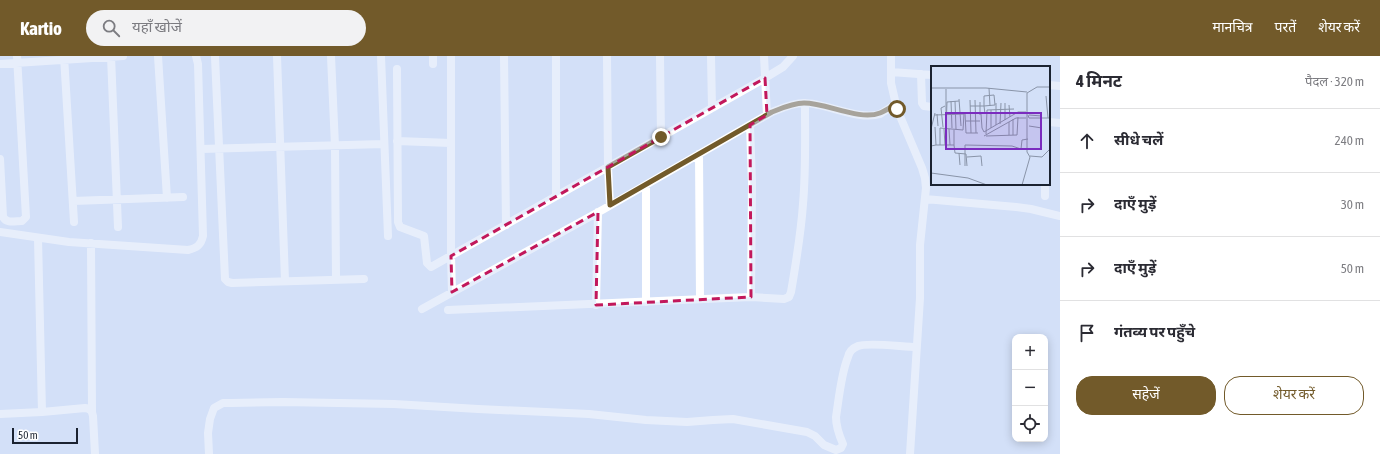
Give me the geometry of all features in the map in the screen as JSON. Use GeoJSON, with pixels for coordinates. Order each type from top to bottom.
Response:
{"type":"FeatureCollection","features":[{"type":"Feature","properties":{"kind":"street"},"geometry":{"type":"LineString","coordinates":[[111,56],[118,227]]}},
{"type":"Feature","properties":{"kind":"street"},"geometry":{"type":"LineString","coordinates":[[0,64],[17,59],[123,56]]}},
{"type":"Feature","properties":{"kind":"street"},"geometry":{"type":"LineString","coordinates":[[158,56],[167,198]]}},
{"type":"Feature","properties":{"kind":"street"},"geometry":{"type":"LineString","coordinates":[[0,232],[38,238],[188,250],[196,248],[200,245],[203,236],[198,64],[196,56]]}},
{"type":"Feature","properties":{"kind":"street"},"geometry":{"type":"LineString","coordinates":[[277,56],[285,281]]}},
{"type":"Feature","properties":{"kind":"street"},"geometry":{"type":"LineString","coordinates":[[331,56],[335,146],[336,279]]}},
{"type":"Feature","properties":{"kind":"street"},"geometry":{"type":"LineString","coordinates":[[382,56],[388,236]]}},
{"type":"Feature","properties":{"kind":"street"},"geometry":{"type":"LineString","coordinates":[[451,56],[452,292]]}},
{"type":"Feature","properties":{"kind":"street"},"geometry":{"type":"LineString","coordinates":[[504,56],[506,225]]}},
{"type":"Feature","properties":{"kind":"street"},"geometry":{"type":"LineString","coordinates":[[556,56],[556,196]]}},
{"type":"Feature","properties":{"kind":"street"},"geometry":{"type":"LineString","coordinates":[[608,56],[608,167],[610,205]]}},
{"type":"Feature","properties":{"kind":"street"},"geometry":{"type":"LineString","coordinates":[[660,56],[661,137]]}},
{"type":"Feature","properties":{"kind":"street"},"geometry":{"type":"LineString","coordinates":[[711,56],[712,108]]}},
{"type":"Feature","properties":{"kind":"street"},"geometry":{"type":"LineString","coordinates":[[764,56],[767,115]]}},
{"type":"Feature","properties":{"kind":"street"},"geometry":{"type":"LineString","coordinates":[[397,69],[398,222],[400,227],[424,236],[428,266],[434,266],[765,78],[783,67],[793,56]]}},
{"type":"Feature","properties":{"kind":"street"},"geometry":{"type":"LineString","coordinates":[[891,56],[891,83],[896,104],[925,178],[925,199],[920,245],[920,298],[910,454]]}},
{"type":"Feature","properties":{"kind":"street"},"geometry":{"type":"LineString","coordinates":[[215,57],[225,279],[232,283],[364,279]]}},
{"type":"Feature","properties":{"kind":"street"},"geometry":{"type":"LineString","coordinates":[[64,58],[74,222]]}},
{"type":"Feature","properties":{"kind":"street"},"geometry":{"type":"LineString","coordinates":[[0,159],[1,212],[4,219],[10,222],[22,221],[26,217],[17,59]]}},
{"type":"Feature","properties":{"kind":"street"},"geometry":{"type":"LineString","coordinates":[[891,72],[931,75]]}},
{"type":"Feature","properties":{"kind":"street"},"geometry":{"type":"LineString","coordinates":[[921,74],[922,103],[924,106],[931,107]]}},
{"type":"Feature","properties":{"kind":"street"},"geometry":{"type":"LineString","coordinates":[[1050,85],[1060,86]]}},
{"type":"Feature","properties":{"kind":"street"},"geometry":{"type":"LineString","coordinates":[[422,309],[598,212],[767,115],[787,106],[805,103],[872,116],[896,104]]}},
{"type":"Feature","properties":{"kind":"street"},"geometry":{"type":"LineString","coordinates":[[448,310],[596,305],[751,297],[784,299],[789,297],[799,245],[803,205],[806,160],[805,103]]}},
{"type":"Feature","properties":{"kind":"street"},"geometry":{"type":"LineString","coordinates":[[1050,122],[1060,123]]}},
{"type":"Feature","properties":{"kind":"street"},"geometry":{"type":"LineString","coordinates":[[750,125],[752,183],[751,297]]}},
{"type":"Feature","properties":{"kind":"street"},"geometry":{"type":"LineString","coordinates":[[397,141],[451,143]]}},
{"type":"Feature","properties":{"kind":"street"},"geometry":{"type":"LineString","coordinates":[[201,149],[384,144]]}},
{"type":"Feature","properties":{"kind":"street"},"geometry":{"type":"LineString","coordinates":[[699,154],[700,299]]}},
{"type":"Feature","properties":{"kind":"street"},"geometry":{"type":"LineString","coordinates":[[646,185],[646,302]]}},
{"type":"Feature","properties":{"kind":"street"},"geometry":{"type":"LineString","coordinates":[[1045,185],[1045,196]]}},
{"type":"Feature","properties":{"kind":"street"},"geometry":{"type":"LineString","coordinates":[[73,201],[183,197]]}},
{"type":"Feature","properties":{"kind":"street"},"geometry":{"type":"LineString","coordinates":[[925,199],[1016,207],[1060,216]]}},
{"type":"Feature","properties":{"kind":"street"},"geometry":{"type":"LineString","coordinates":[[596,305],[598,212]]}},
{"type":"Feature","properties":{"kind":"street"},"geometry":{"type":"LineString","coordinates":[[38,238],[42,412]]}},
{"type":"Feature","properties":{"kind":"street"},"geometry":{"type":"LineString","coordinates":[[91,243],[92,412],[95,454]]}},
{"type":"Feature","properties":{"kind":"street"},"geometry":{"type":"LineString","coordinates":[[209,454],[208,433],[210,419],[214,408],[218,405],[231,403],[283,402],[394,404],[478,410],[589,414],[673,422],[733,420],[807,432],[815,436],[824,445],[836,450],[841,448],[843,444],[838,433],[836,417],[845,366],[851,350],[858,346],[869,344],[916,347]]}},
{"type":"Feature","properties":{"kind":"street"},"geometry":{"type":"LineString","coordinates":[[0,414],[85,408],[92,412]]}},
{"type":"Feature","properties":{"kind":"highlighted area"},"geometry":{"type":"Polygon","coordinates":[[[765,78],[767,115],[750,125],[751,297],[596,305],[598,212],[452,292],[451,256],[765,78]]]}},
{"type":"Feature","properties":{"kind":"route"},"geometry":{"type":"LineString","coordinates":[[661,137],[608,167],[610,205],[772,112],[787,106],[798,103],[814,104],[872,116],[896,104],[897,109]]}}]}
